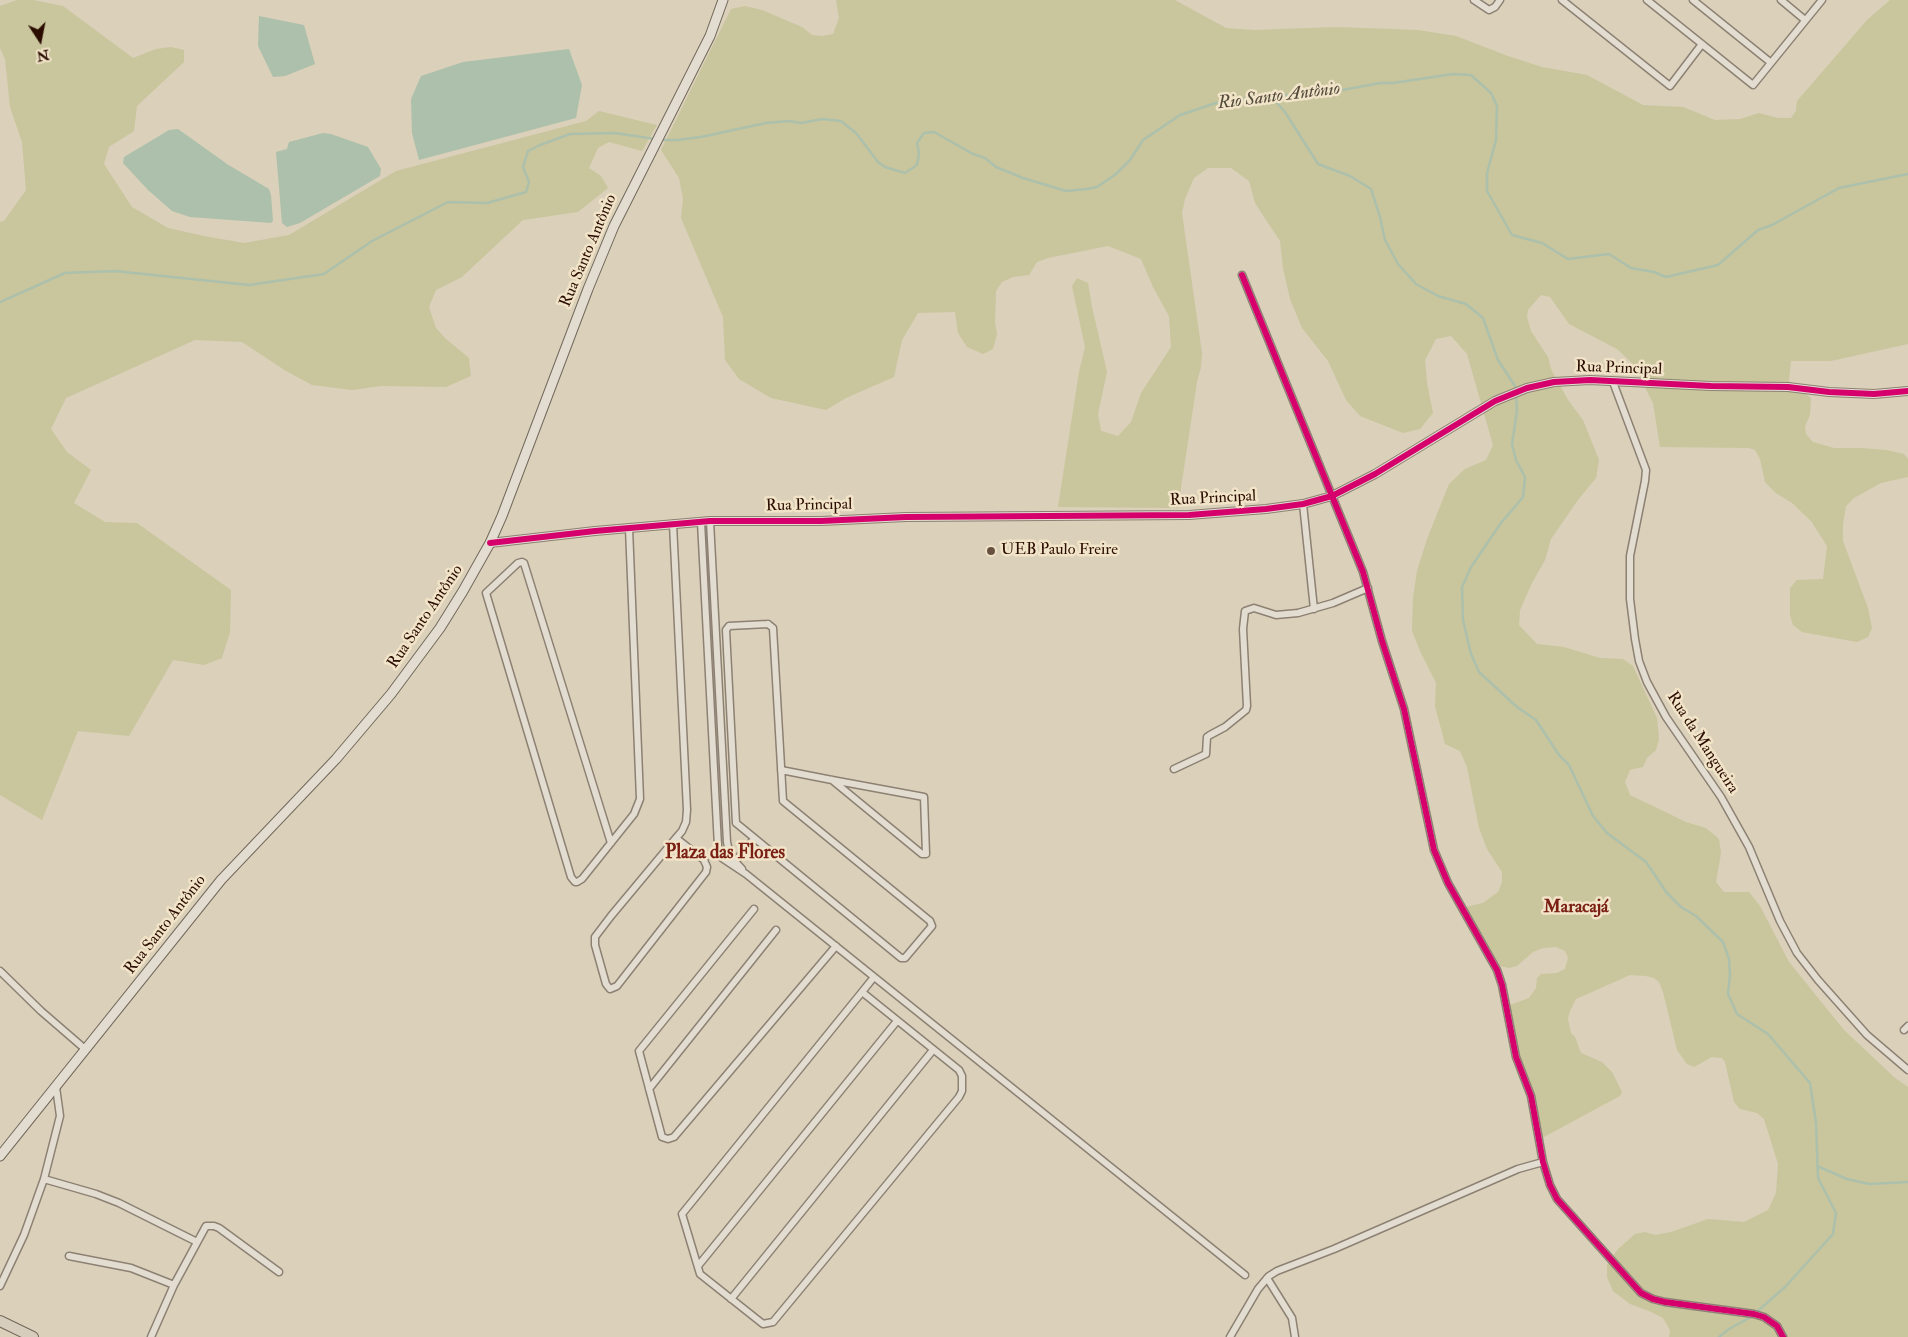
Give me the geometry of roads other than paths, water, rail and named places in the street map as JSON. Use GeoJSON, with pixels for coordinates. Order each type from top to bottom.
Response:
{"type":"FeatureCollection","features":[{"type":"Feature","properties":{"kind":"main road","name":"Rua Santo Antônio"},"geometry":{"type":"LineString","coordinates":[[0,1156],[221,880],[323,772],[391,694],[440,628],[490,543],[607,244],[710,36],[723,0]]}},
{"type":"Feature","properties":{"kind":"main road"},"geometry":{"type":"LineString","coordinates":[[0,1321],[33,1337]]}},
{"type":"Feature","properties":{"kind":"street"},"geometry":{"type":"LineString","coordinates":[[1474,0],[1483,7],[1492,9],[1500,0]]}},
{"type":"Feature","properties":{"kind":"street"},"geometry":{"type":"LineString","coordinates":[[1562,0],[1670,86],[1702,44]]}},
{"type":"Feature","properties":{"kind":"street"},"geometry":{"type":"LineString","coordinates":[[1647,0],[1752,85],[1822,0]]}},
{"type":"Feature","properties":{"kind":"street"},"geometry":{"type":"LineString","coordinates":[[1693,0],[1770,62]]}},
{"type":"Feature","properties":{"kind":"street"},"geometry":{"type":"LineString","coordinates":[[1781,0],[1806,20]]}},
{"type":"Feature","properties":{"kind":"street"},"geometry":{"type":"LineString","coordinates":[[1242,275],[1358,556],[1382,642],[1404,710],[1434,850],[1448,883],[1496,970],[1502,985],[1516,1057],[1531,1096],[1543,1162],[1550,1184],[1564,1209],[1597,1243],[1631,1284],[1641,1292],[1653,1299],[1665,1302],[1764,1317],[1777,1326],[1783,1337]]}},
{"type":"Feature","properties":{"kind":"street","name":"Rua Principal"},"geometry":{"type":"LineString","coordinates":[[490,543],[710,521],[1180,515],[1235,512],[1303,504],[1332,496],[1375,474],[1495,401],[1521,390],[1554,382],[1574,380],[1711,386],[1788,387],[1829,392],[1874,394],[1908,391]]}},
{"type":"Feature","properties":{"kind":"street","name":"Rua da Mangueira"},"geometry":{"type":"LineString","coordinates":[[1613,382],[1646,470],[1630,556],[1630,585],[1635,640],[1647,682],[1666,717],[1721,797],[1749,847],[1780,920],[1797,953],[1818,980],[1867,1035],[1908,1070]]}},
{"type":"Feature","properties":{"kind":"street"},"geometry":{"type":"LineString","coordinates":[[1303,504],[1314,609]]}},
{"type":"Feature","properties":{"kind":"street"},"geometry":{"type":"LineString","coordinates":[[710,521],[727,842],[728,853],[733,863]]}},
{"type":"Feature","properties":{"kind":"street"},"geometry":{"type":"LineString","coordinates":[[701,522],[718,846],[722,858],[733,863],[1245,1275]]}},
{"type":"Feature","properties":{"kind":"street"},"geometry":{"type":"LineString","coordinates":[[673,524],[687,810],[686,822],[682,831],[676,838],[595,937],[595,945],[610,989],[617,986],[706,872],[707,867],[704,860],[676,838]]}},
{"type":"Feature","properties":{"kind":"street"},"geometry":{"type":"LineString","coordinates":[[611,842],[525,566],[522,562],[490,587],[486,596],[575,882],[582,879],[637,810],[640,799],[629,528]]}},
{"type":"Feature","properties":{"kind":"street"},"geometry":{"type":"LineString","coordinates":[[1174,769],[1206,754],[1210,734],[1224,727],[1246,710],[1243,629],[1245,611],[1254,608],[1285,615],[1333,603],[1368,588]]}},
{"type":"Feature","properties":{"kind":"street"},"geometry":{"type":"LineString","coordinates":[[768,624],[773,628],[781,770],[783,801],[930,921],[932,926],[905,958],[901,958],[738,826],[735,819],[726,630],[729,626],[768,624]]}},
{"type":"Feature","properties":{"kind":"street"},"geometry":{"type":"LineString","coordinates":[[781,770],[924,797],[926,854],[922,854],[832,780]]}},
{"type":"Feature","properties":{"kind":"street"},"geometry":{"type":"LineString","coordinates":[[733,863],[754,839]]}},
{"type":"Feature","properties":{"kind":"street"},"geometry":{"type":"LineString","coordinates":[[754,908],[639,1051],[662,1137],[668,1139],[674,1137],[836,946]]}},
{"type":"Feature","properties":{"kind":"street"},"geometry":{"type":"LineString","coordinates":[[649,1090],[776,930]]}},
{"type":"Feature","properties":{"kind":"street"},"geometry":{"type":"LineString","coordinates":[[0,970],[40,1011],[85,1049]]}},
{"type":"Feature","properties":{"kind":"street"},"geometry":{"type":"LineString","coordinates":[[862,992],[959,1070],[963,1083],[959,1097],[773,1322],[763,1324],[700,1274],[682,1214],[874,977]]}},
{"type":"Feature","properties":{"kind":"street"},"geometry":{"type":"LineString","coordinates":[[698,1266],[897,1020]]}},
{"type":"Feature","properties":{"kind":"street"},"geometry":{"type":"LineString","coordinates":[[731,1299],[934,1050]]}},
{"type":"Feature","properties":{"kind":"street"},"geometry":{"type":"LineString","coordinates":[[0,1286],[24,1235],[44,1179],[60,1116],[56,1087]]}},
{"type":"Feature","properties":{"kind":"street"},"geometry":{"type":"LineString","coordinates":[[1230,1337],[1258,1289],[1267,1278],[1277,1271],[1334,1249],[1518,1169],[1543,1162]]}},
{"type":"Feature","properties":{"kind":"street"},"geometry":{"type":"LineString","coordinates":[[44,1179],[96,1194],[119,1203],[197,1242]]}},
{"type":"Feature","properties":{"kind":"street"},"geometry":{"type":"LineString","coordinates":[[151,1337],[174,1285],[206,1226],[214,1226],[279,1272]]}},
{"type":"Feature","properties":{"kind":"street"},"geometry":{"type":"LineString","coordinates":[[69,1256],[131,1268],[174,1285]]}},
{"type":"Feature","properties":{"kind":"street"},"geometry":{"type":"LineString","coordinates":[[1267,1278],[1292,1318],[1295,1337]]}},
{"type":"Feature","properties":{"kind":"waterway","name":"Rio Santo Antônio"},"geometry":{"type":"LineString","coordinates":[[660,140],[701,137],[766,123],[789,121],[801,123],[822,119],[841,121],[856,133],[878,162],[885,167],[905,173],[917,165],[919,153],[917,143],[924,133],[934,132],[973,154],[985,158],[996,167],[1023,178],[1066,191],[1097,187],[1116,174],[1130,160],[1143,140],[1180,115],[1216,103],[1270,95],[1287,95],[1299,98],[1380,83],[1393,83],[1453,74],[1471,75],[1491,93],[1497,106],[1496,140],[1487,173],[1487,191],[1512,235],[1542,243],[1568,259],[1609,254],[1631,268],[1654,272],[1666,277],[1718,265],[1758,230],[1772,225],[1839,188],[1908,174]]}},
{"type":"Feature","properties":{"kind":"waterway"},"geometry":{"type":"LineString","coordinates":[[1270,95],[1285,112],[1318,164],[1350,176],[1371,189],[1385,240],[1398,264],[1416,284],[1438,296],[1466,304],[1483,318],[1498,360],[1516,390]]}},
{"type":"Feature","properties":{"kind":"waterway"},"geometry":{"type":"LineString","coordinates":[[0,302],[65,273],[115,271],[249,285],[324,274],[372,241],[448,202],[487,203],[526,192],[529,182],[523,167],[528,151],[540,145],[570,134],[615,133],[655,139]]}},
{"type":"Feature","properties":{"kind":"waterway"},"geometry":{"type":"LineString","coordinates":[[1516,395],[1517,411],[1512,444],[1516,460],[1525,477],[1523,497],[1501,523],[1471,567],[1462,587],[1463,620],[1471,654],[1479,672],[1517,707],[1536,720],[1559,755],[1569,765],[1593,816],[1607,833],[1646,862],[1667,893],[1681,907],[1696,916],[1723,942],[1729,959],[1728,994],[1737,1014],[1768,1034],[1810,1083],[1816,1123],[1818,1178],[1836,1213],[1833,1234],[1785,1287],[1751,1317],[1719,1337]]}},
{"type":"Feature","properties":{"kind":"waterway"},"geometry":{"type":"LineString","coordinates":[[1817,1166],[1847,1179],[1869,1184],[1908,1182]]}},
{"type":"Feature","properties":{"kind":"place","name":"UEB Paulo Freire"},"geometry":{"type":"Point","coordinates":[991,551]}},
{"type":"Feature","properties":{"kind":"district","name":"Plaza das Flores"},"geometry":{"type":"Point","coordinates":[725,854]}},
{"type":"Feature","properties":{"kind":"district","name":"Maracajá"},"geometry":{"type":"Point","coordinates":[1576,908]}}]}
